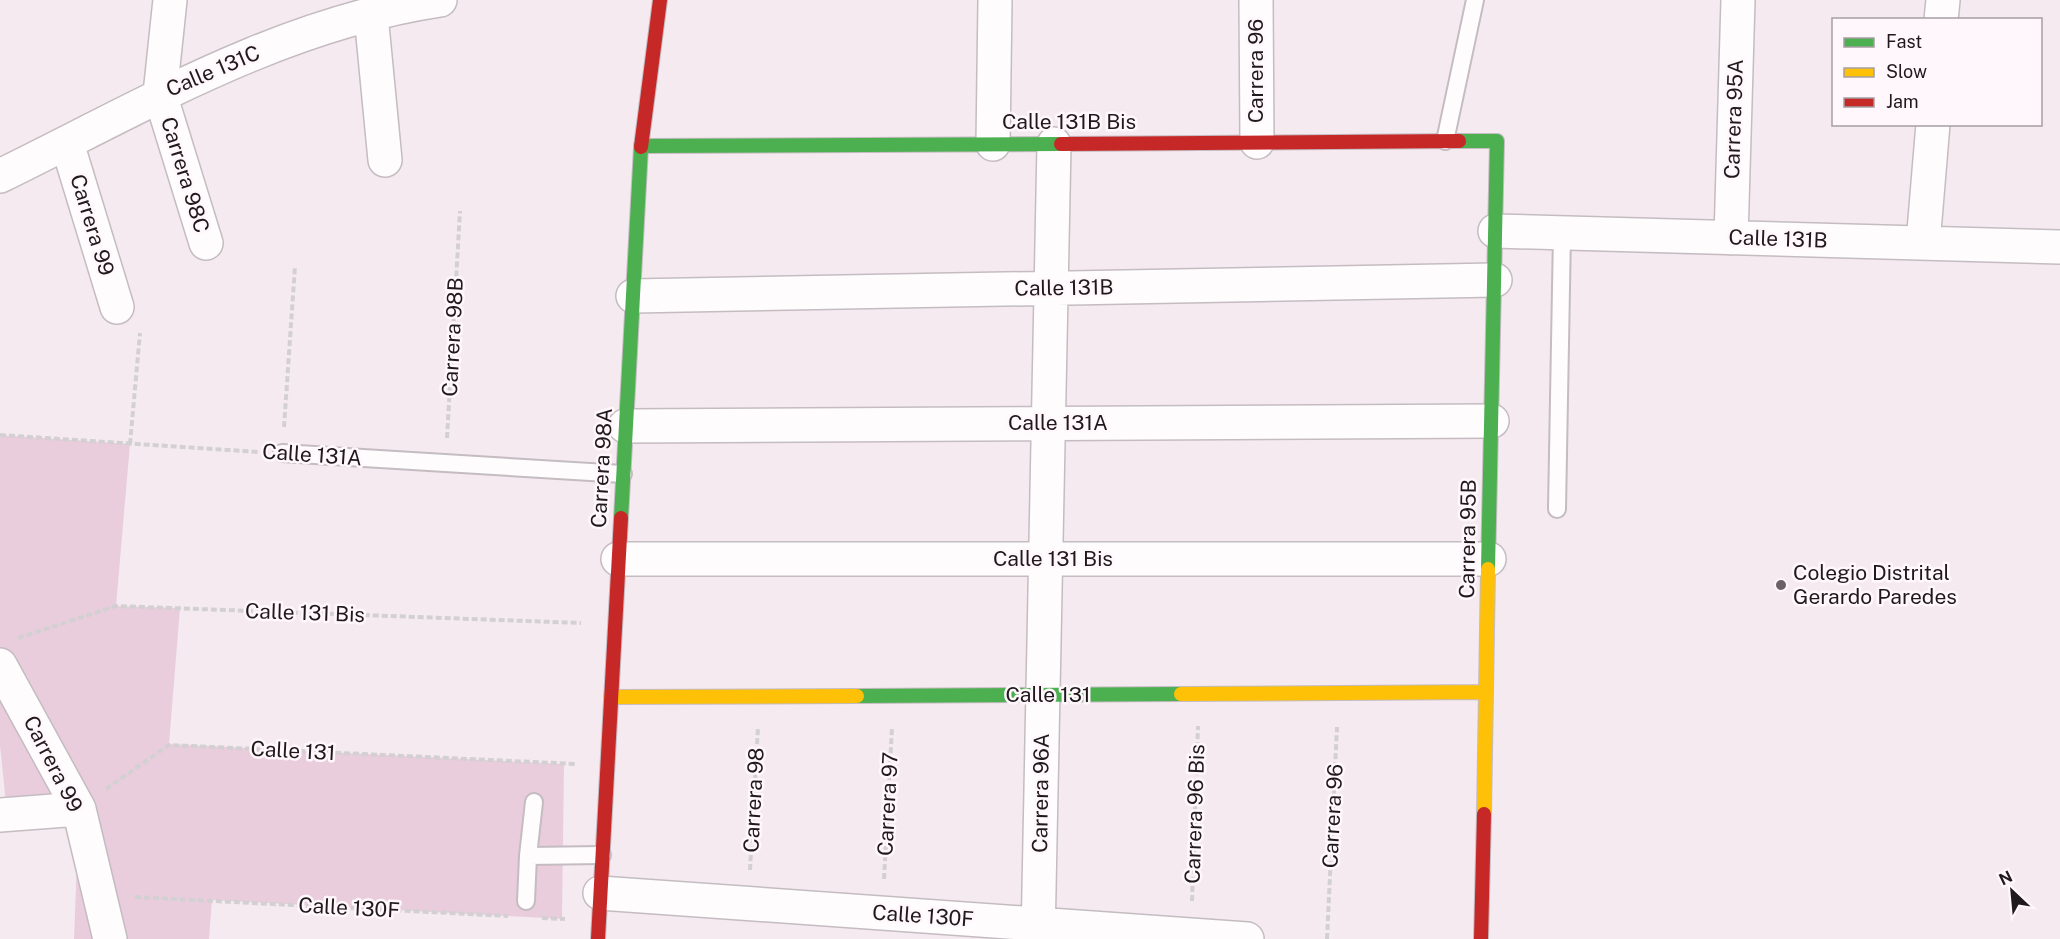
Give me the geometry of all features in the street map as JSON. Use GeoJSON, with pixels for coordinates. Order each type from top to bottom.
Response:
{"type":"FeatureCollection","features":[{"type":"Feature","properties":{"kind":"street","name":"Carrera 98C"},"geometry":{"type":"LineString","coordinates":[[170,0],[160,93],[206,243]]}},
{"type":"Feature","properties":{"kind":"street","name":"Carrera 98A"},"geometry":{"type":"LineString","coordinates":[[598,939],[641,146],[660,0]]}},
{"type":"Feature","properties":{"kind":"street"},"geometry":{"type":"LineString","coordinates":[[993,144],[995,0]]}},
{"type":"Feature","properties":{"kind":"street","name":"Carrera 96"},"geometry":{"type":"LineString","coordinates":[[1256,0],[1257,142]]}},
{"type":"Feature","properties":{"kind":"street","name":"Carrera 95A"},"geometry":{"type":"LineString","coordinates":[[1731,238],[1738,0]]}},
{"type":"Feature","properties":{"kind":"street"},"geometry":{"type":"LineString","coordinates":[[1941,18],[1943,0]]}},
{"type":"Feature","properties":{"kind":"street","name":"Calle 131C"},"geometry":{"type":"LineString","coordinates":[[0,176],[160,93],[265,48],[422,1]]}},
{"type":"Feature","properties":{"kind":"street"},"geometry":{"type":"LineString","coordinates":[[371,15],[385,160]]}},
{"type":"Feature","properties":{"kind":"street"},"geometry":{"type":"LineString","coordinates":[[1923,243],[1932,126]]}},
{"type":"Feature","properties":{"kind":"street","name":"Calle 131B Bis"},"geometry":{"type":"LineString","coordinates":[[641,146],[1497,141]]}},
{"type":"Feature","properties":{"kind":"street","name":"Carrera 95B"},"geometry":{"type":"LineString","coordinates":[[1481,939],[1497,141]]}},
{"type":"Feature","properties":{"kind":"street","name":"Carrera 99"},"geometry":{"type":"LineString","coordinates":[[67,143],[129,316]]}},
{"type":"Feature","properties":{"kind":"street","name":"Carrera 96A"},"geometry":{"type":"LineString","coordinates":[[1038,932],[1054,144]]}},
{"type":"Feature","properties":{"kind":"street","name":"Calle 131B"},"geometry":{"type":"LineString","coordinates":[[1496,231],[2060,247]]}},
{"type":"Feature","properties":{"kind":"street","name":"Calle 131B"},"geometry":{"type":"LineString","coordinates":[[633,296],[1495,280]]}},
{"type":"Feature","properties":{"kind":"street","name":"Calle 131A"},"geometry":{"type":"LineString","coordinates":[[625,426],[1492,421]]}},
{"type":"Feature","properties":{"kind":"street","name":"Calle 131 Bis"},"geometry":{"type":"LineString","coordinates":[[618,559],[1489,559]]}},
{"type":"Feature","properties":{"kind":"street","name":"Carrera 99"},"geometry":{"type":"LineString","coordinates":[[5,652],[79,809],[110,939]]}},
{"type":"Feature","properties":{"kind":"street","name":"Calle 131"},"geometry":{"type":"LineString","coordinates":[[611,697],[1486,692]]}},
{"type":"Feature","properties":{"kind":"street"},"geometry":{"type":"LineString","coordinates":[[0,815],[79,809]]}},
{"type":"Feature","properties":{"kind":"street","name":"Calle 130F"},"geometry":{"type":"LineString","coordinates":[[599,907],[748,903],[882,913],[1038,932],[1191,935],[1247,939]]}},
{"type":"Feature","properties":{"kind":"lane"},"geometry":{"type":"LineString","coordinates":[[1445,141],[1475,0]]}},
{"type":"Feature","properties":{"kind":"lane"},"geometry":{"type":"LineString","coordinates":[[1557,509],[1562,233]]}},
{"type":"Feature","properties":{"kind":"lane","name":"Calle 131A"},"geometry":{"type":"LineString","coordinates":[[282,453],[623,474]]}},
{"type":"Feature","properties":{"kind":"lane"},"geometry":{"type":"LineString","coordinates":[[526,902],[534,802]]}},
{"type":"Feature","properties":{"kind":"lane"},"geometry":{"type":"LineString","coordinates":[[528,856],[602,855]]}},
{"type":"Feature","properties":{"kind":"path","name":"Carrera 98B"},"geometry":{"type":"LineString","coordinates":[[446,464],[460,211]]}},
{"type":"Feature","properties":{"kind":"path"},"geometry":{"type":"LineString","coordinates":[[282,453],[295,266]]}},
{"type":"Feature","properties":{"kind":"path"},"geometry":{"type":"LineString","coordinates":[[129,316],[130,444]]}},
{"type":"Feature","properties":{"kind":"path","name":"Calle 131A"},"geometry":{"type":"LineString","coordinates":[[0,435],[282,453]]}},
{"type":"Feature","properties":{"kind":"path","name":"Calle 131 Bis"},"geometry":{"type":"LineString","coordinates":[[5,652],[116,606],[615,624]]}},
{"type":"Feature","properties":{"kind":"path","name":"Carrera 96"},"geometry":{"type":"LineString","coordinates":[[1327,939],[1339,693]]}},
{"type":"Feature","properties":{"kind":"path","name":"Carrera 96 Bis"},"geometry":{"type":"LineString","coordinates":[[1191,935],[1200,694]]}},
{"type":"Feature","properties":{"kind":"path","name":"Carrera 97"},"geometry":{"type":"LineString","coordinates":[[882,913],[893,695]]}},
{"type":"Feature","properties":{"kind":"path","name":"Carrera 98"},"geometry":{"type":"LineString","coordinates":[[748,903],[760,696]]}},
{"type":"Feature","properties":{"kind":"path","name":"Calle 131"},"geometry":{"type":"LineString","coordinates":[[79,809],[169,744],[607,766]]}},
{"type":"Feature","properties":{"kind":"path","name":"Calle 130F"},"geometry":{"type":"LineString","coordinates":[[100,895],[515,916]]}},
{"type":"Feature","properties":{"kind":"path"},"geometry":{"type":"LineString","coordinates":[[538,918],[599,907]]}},
{"type":"Feature","properties":{"kind":"shaded area"},"geometry":{"type":"Polygon","coordinates":[[[0,435],[130,444],[116,606],[180,608],[169,744],[564,764],[562,919],[212,900],[209,939],[74,939],[79,809],[7,814],[0,745],[0,435]]]}},
{"type":"Feature","properties":{"kind":"traffic: fast"},"geometry":{"type":"LineString","coordinates":[[1459,141],[1497,141],[1488,569]]}},
{"type":"Feature","properties":{"kind":"traffic: fast"},"geometry":{"type":"LineString","coordinates":[[641,146],[1061,144]]}},
{"type":"Feature","properties":{"kind":"traffic: fast"},"geometry":{"type":"LineString","coordinates":[[621,518],[641,147]]}},
{"type":"Feature","properties":{"kind":"traffic: fast"},"geometry":{"type":"LineString","coordinates":[[857,696],[1181,694]]}},
{"type":"Feature","properties":{"kind":"traffic: slow"},"geometry":{"type":"LineString","coordinates":[[1484,814],[1488,569]]}},
{"type":"Feature","properties":{"kind":"traffic: slow"},"geometry":{"type":"LineString","coordinates":[[1181,694],[1486,692]]}},
{"type":"Feature","properties":{"kind":"traffic: slow"},"geometry":{"type":"LineString","coordinates":[[611,697],[857,696]]}},
{"type":"Feature","properties":{"kind":"traffic: jam"},"geometry":{"type":"LineString","coordinates":[[641,147],[660,0]]}},
{"type":"Feature","properties":{"kind":"traffic: jam"},"geometry":{"type":"LineString","coordinates":[[1061,144],[1459,141]]}},
{"type":"Feature","properties":{"kind":"traffic: jam"},"geometry":{"type":"LineString","coordinates":[[598,939],[621,518]]}},
{"type":"Feature","properties":{"kind":"traffic: jam"},"geometry":{"type":"LineString","coordinates":[[1481,939],[1484,814]]}},
{"type":"Feature","properties":{"kind":"place","name":"Colegio Distrital Gerardo Paredes"},"geometry":{"type":"Point","coordinates":[1781,585]}}]}
